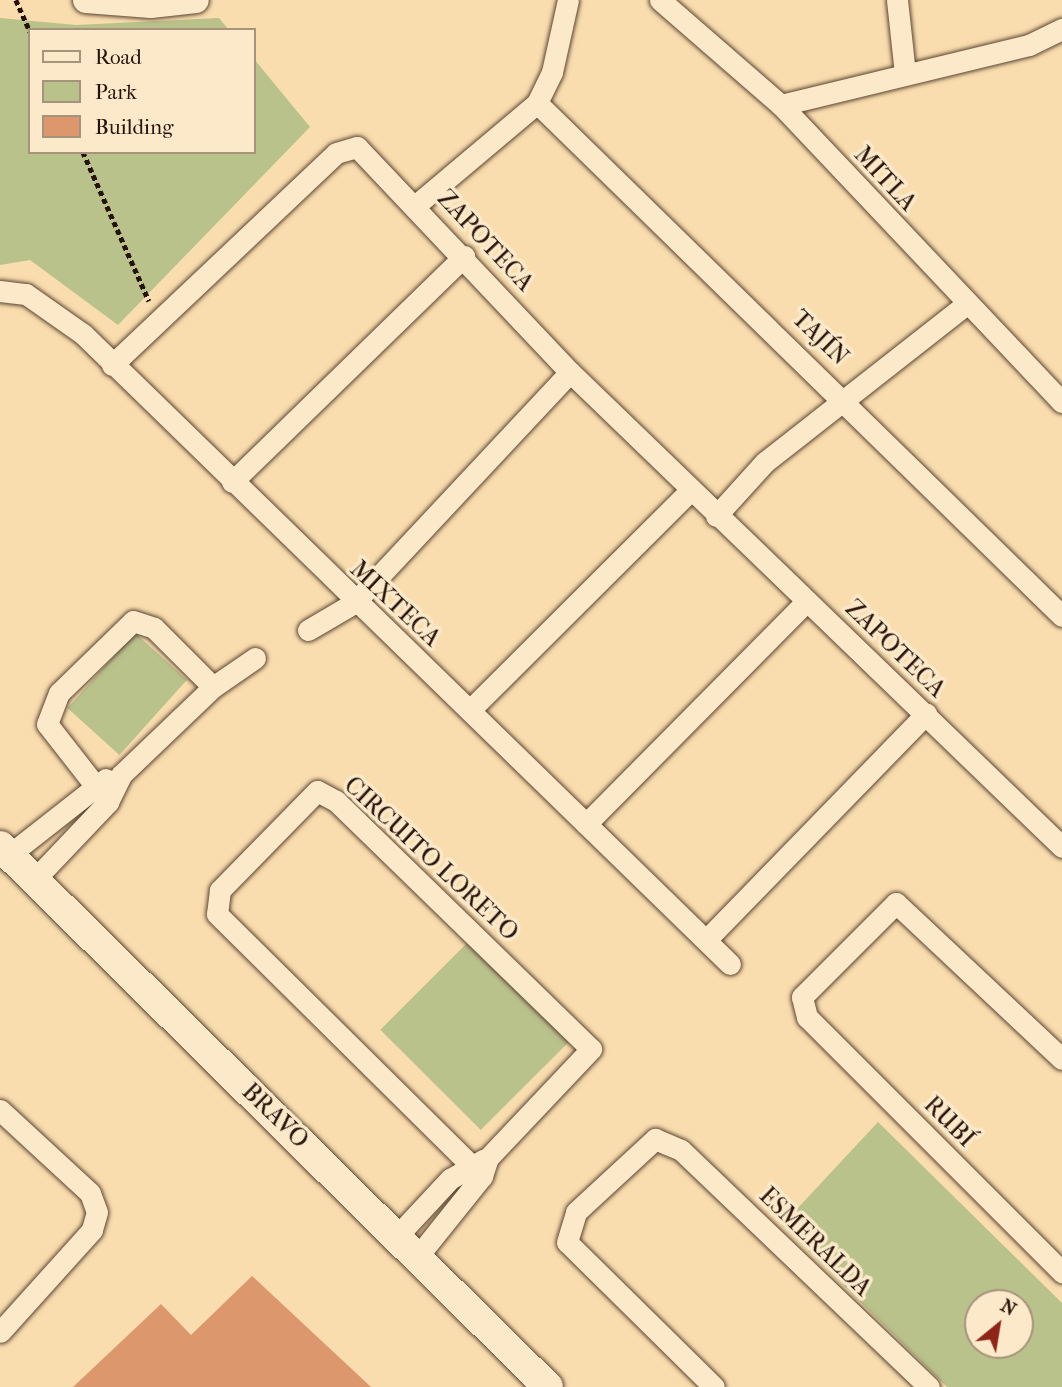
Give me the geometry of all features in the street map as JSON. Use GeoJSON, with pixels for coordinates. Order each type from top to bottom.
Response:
{"type":"FeatureCollection","features":[{"type":"Feature","properties":{"kind":"main road","name":"BRAVO"},"geometry":{"type":"LineString","coordinates":[[5,850],[548,1387]]}},
{"type":"Feature","properties":{"kind":"street"},"geometry":{"type":"LineString","coordinates":[[86,0],[151,5],[196,0]]}},
{"type":"Feature","properties":{"kind":"street"},"geometry":{"type":"LineString","coordinates":[[416,205],[537,103],[552,72],[568,0]]}},
{"type":"Feature","properties":{"kind":"street","name":"MITLA"},"geometry":{"type":"LineString","coordinates":[[660,0],[781,105],[965,305],[1062,402]]}},
{"type":"Feature","properties":{"kind":"street"},"geometry":{"type":"LineString","coordinates":[[897,0],[905,74]]}},
{"type":"Feature","properties":{"kind":"street"},"geometry":{"type":"LineString","coordinates":[[781,105],[1029,45],[1062,29]]}},
{"type":"Feature","properties":{"kind":"street","name":"TAJÍN"},"geometry":{"type":"LineString","coordinates":[[537,103],[844,398],[1062,616]]}},
{"type":"Feature","properties":{"kind":"street","name":"ZAPOTECA"},"geometry":{"type":"LineString","coordinates":[[158,321],[336,153],[357,147],[416,205],[570,372],[716,516],[1062,847]]}},
{"type":"Feature","properties":{"kind":"street"},"geometry":{"type":"LineString","coordinates":[[232,482],[464,257]]}},
{"type":"Feature","properties":{"kind":"street","name":"MIXTECA"},"geometry":{"type":"LineString","coordinates":[[9,290],[60,314],[354,603],[708,938],[730,964]]}},
{"type":"Feature","properties":{"kind":"street"},"geometry":{"type":"LineString","coordinates":[[716,516],[765,462],[965,305]]}},
{"type":"Feature","properties":{"kind":"street"},"geometry":{"type":"LineString","coordinates":[[112,365],[158,321]]}},
{"type":"Feature","properties":{"kind":"street"},"geometry":{"type":"LineString","coordinates":[[308,630],[354,603],[570,372]]}},
{"type":"Feature","properties":{"kind":"street"},"geometry":{"type":"LineString","coordinates":[[470,710],[691,490]]}},
{"type":"Feature","properties":{"kind":"street"},"geometry":{"type":"LineString","coordinates":[[586,824],[807,601]]}},
{"type":"Feature","properties":{"kind":"street"},"geometry":{"type":"LineString","coordinates":[[108,802],[47,716],[58,693],[127,623],[154,628],[213,687]]}},
{"type":"Feature","properties":{"kind":"street"},"geometry":{"type":"LineString","coordinates":[[34,880],[108,802],[121,775],[213,687],[255,658]]}},
{"type":"Feature","properties":{"kind":"street"},"geometry":{"type":"LineString","coordinates":[[708,938],[926,714]]}},
{"type":"Feature","properties":{"kind":"street"},"geometry":{"type":"LineString","coordinates":[[5,850],[93,784],[121,775]]}},
{"type":"Feature","properties":{"kind":"street","name":"CIRCUITO LORETO"},"geometry":{"type":"LineString","coordinates":[[317,791],[336,801],[589,1045],[583,1064],[480,1166],[217,914],[220,890],[317,791]]}},
{"type":"Feature","properties":{"kind":"street","name":"RUBÍ"},"geometry":{"type":"LineString","coordinates":[[1062,1059],[896,903],[812,982],[802,1006],[1062,1272]]}},
{"type":"Feature","properties":{"kind":"street"},"geometry":{"type":"LineString","coordinates":[[0,1110],[90,1193],[97,1212],[92,1230],[0,1332]]}},
{"type":"Feature","properties":{"kind":"street","name":"ESMERALDA"},"geometry":{"type":"LineString","coordinates":[[714,1387],[573,1250],[565,1234],[570,1219],[647,1143],[662,1139],[681,1150],[929,1387]]}},
{"type":"Feature","properties":{"kind":"street"},"geometry":{"type":"LineString","coordinates":[[397,1236],[480,1166]]}},
{"type":"Feature","properties":{"kind":"street"},"geometry":{"type":"LineString","coordinates":[[418,1256],[480,1166]]}},
{"type":"Feature","properties":{"kind":"path"},"geometry":{"type":"LineString","coordinates":[[16,0],[28,28]]}},
{"type":"Feature","properties":{"kind":"path"},"geometry":{"type":"LineString","coordinates":[[84,154],[158,321]]}},
{"type":"Feature","properties":{"kind":"green space"},"geometry":{"type":"Polygon","coordinates":[[[0,18],[76,25],[219,18],[227,28],[28,28],[28,154],[256,154],[256,61],[310,127],[118,325],[30,260],[0,265],[0,18]]]}},
{"type":"Feature","properties":{"kind":"green space"},"geometry":{"type":"Polygon","coordinates":[[[135,633],[187,680],[119,755],[67,708],[135,633]]]}},
{"type":"Feature","properties":{"kind":"green space"},"geometry":{"type":"Polygon","coordinates":[[[468,942],[568,1042],[481,1130],[380,1030],[468,942]]]}},
{"type":"Feature","properties":{"kind":"green space"},"geometry":{"type":"Polygon","coordinates":[[[878,1122],[1062,1303],[1062,1387],[947,1387],[782,1225],[878,1122]]]}},
{"type":"Feature","properties":{"kind":"building"},"geometry":{"type":"Polygon","coordinates":[[[252,1276],[371,1387],[73,1387],[161,1304],[191,1335],[252,1276]]]}}]}
